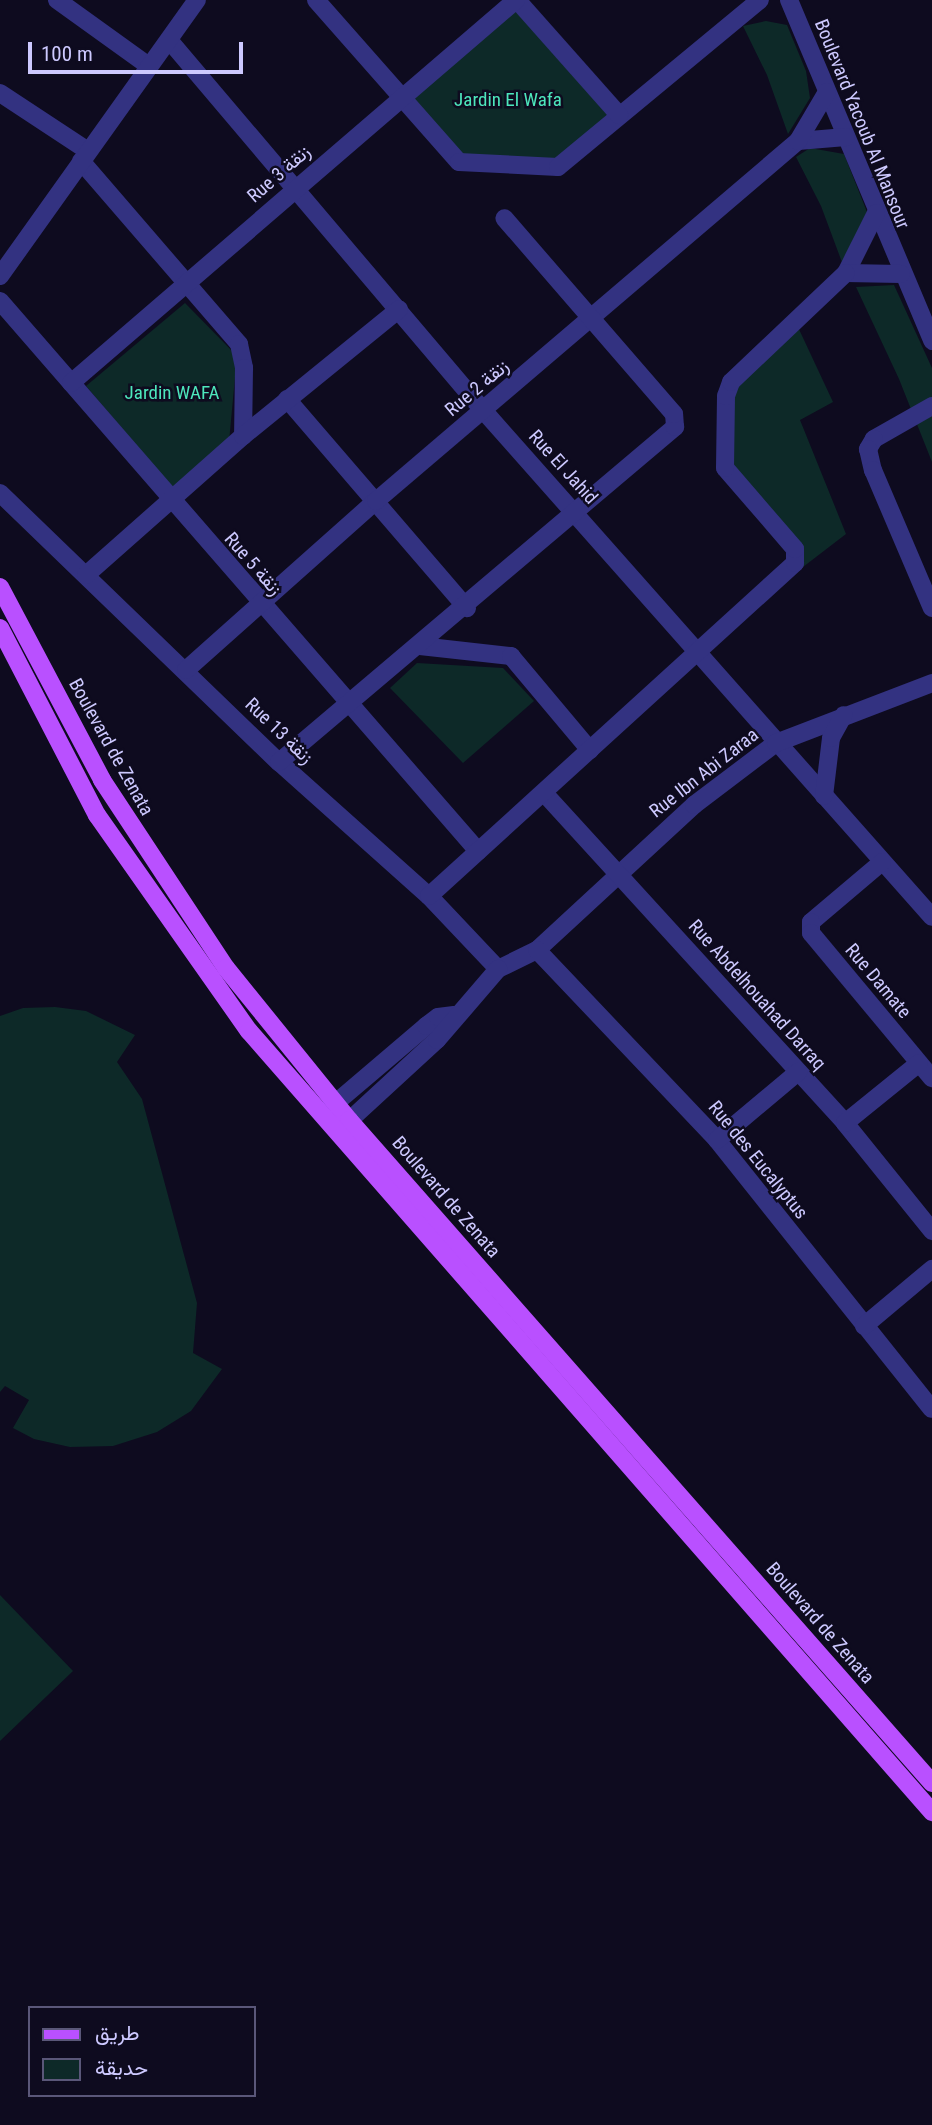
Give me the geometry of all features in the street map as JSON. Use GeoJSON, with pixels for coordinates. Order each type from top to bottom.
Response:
{"type":"FeatureCollection","features":[{"type":"Feature","properties":{"kind":"main road","name":"Boulevard de Zenata"},"geometry":{"type":"LineString","coordinates":[[0,587],[102,780],[152,860],[226,968],[336,1103],[343,1126],[932,1812]]}},
{"type":"Feature","properties":{"kind":"main road","name":"Boulevard de Zenata"},"geometry":{"type":"LineString","coordinates":[[0,628],[97,814],[208,978],[322,1115],[343,1126],[932,1783]]}},
{"type":"Feature","properties":{"kind":"main road"},"geometry":{"type":"LineString","coordinates":[[286,1074],[301,1061]]}},
{"type":"Feature","properties":{"kind":"main road"},"geometry":{"type":"LineString","coordinates":[[895,1770],[909,1757]]}},
{"type":"Feature","properties":{"kind":"street"},"geometry":{"type":"LineString","coordinates":[[57,0],[149,66]]}},
{"type":"Feature","properties":{"kind":"street"},"geometry":{"type":"LineString","coordinates":[[0,276],[197,0]]}},
{"type":"Feature","properties":{"kind":"street"},"geometry":{"type":"LineString","coordinates":[[316,0],[459,162],[558,167],[744,6],[760,0]]}},
{"type":"Feature","properties":{"kind":"street"},"geometry":{"type":"LineString","coordinates":[[517,0],[619,115]]}},
{"type":"Feature","properties":{"kind":"street","name":"Rue 3 زنقة"},"geometry":{"type":"LineString","coordinates":[[71,383],[294,187],[517,0]]}},
{"type":"Feature","properties":{"kind":"street","name":"Boulevard Yacoub Al Mansour"},"geometry":{"type":"LineString","coordinates":[[789,0],[901,274],[932,341]]}},
{"type":"Feature","properties":{"kind":"street","name":"Rue El Jahid"},"geometry":{"type":"LineString","coordinates":[[169,40],[483,410],[575,510],[776,743],[932,917]]}},
{"type":"Feature","properties":{"kind":"street","name":"Rue 2 زنقة"},"geometry":{"type":"LineString","coordinates":[[186,670],[376,501],[593,320],[798,141],[827,92]]}},
{"type":"Feature","properties":{"kind":"street"},"geometry":{"type":"LineString","coordinates":[[0,93],[84,156],[242,353],[243,436]]}},
{"type":"Feature","properties":{"kind":"street"},"geometry":{"type":"LineString","coordinates":[[798,141],[846,137]]}},
{"type":"Feature","properties":{"kind":"street"},"geometry":{"type":"LineString","coordinates":[[429,896],[545,794],[797,557],[725,468],[731,382],[846,273],[876,213]]}},
{"type":"Feature","properties":{"kind":"street"},"geometry":{"type":"LineString","coordinates":[[279,762],[467,608],[677,422],[504,218]]}},
{"type":"Feature","properties":{"kind":"street"},"geometry":{"type":"LineString","coordinates":[[846,273],[901,274]]}},
{"type":"Feature","properties":{"kind":"street","name":"Rue 5 زنقة"},"geometry":{"type":"LineString","coordinates":[[0,301],[170,500],[478,851]]}},
{"type":"Feature","properties":{"kind":"street"},"geometry":{"type":"LineString","coordinates":[[86,575],[243,436],[399,309]]}},
{"type":"Feature","properties":{"kind":"street"},"geometry":{"type":"LineString","coordinates":[[287,399],[467,608]]}},
{"type":"Feature","properties":{"kind":"street"},"geometry":{"type":"LineString","coordinates":[[932,406],[874,439],[868,449],[873,470],[932,608]]}},
{"type":"Feature","properties":{"kind":"street","name":"Rue 13 زنقة"},"geometry":{"type":"LineString","coordinates":[[0,493],[279,762],[429,896],[498,969]]}},
{"type":"Feature","properties":{"kind":"street"},"geometry":{"type":"LineString","coordinates":[[420,646],[512,656],[590,750]]}},
{"type":"Feature","properties":{"kind":"street","name":"Rue Ibn Abi Zaraa"},"geometry":{"type":"LineString","coordinates":[[537,950],[617,872],[694,805],[776,743],[932,683]]}},
{"type":"Feature","properties":{"kind":"street"},"geometry":{"type":"LineString","coordinates":[[824,796],[829,747],[844,715]]}},
{"type":"Feature","properties":{"kind":"street","name":"Rue Abdelhouahad Darraq"},"geometry":{"type":"LineString","coordinates":[[545,794],[845,1123],[932,1231]]}},
{"type":"Feature","properties":{"kind":"street","name":"Rue Damate"},"geometry":{"type":"LineString","coordinates":[[882,862],[811,922],[810,928],[919,1063]]}},
{"type":"Feature","properties":{"kind":"street"},"geometry":{"type":"LineString","coordinates":[[343,1126],[437,1040],[454,1015],[498,969],[537,950]]}},
{"type":"Feature","properties":{"kind":"street","name":"Rue des Eucalyptus"},"geometry":{"type":"LineString","coordinates":[[537,950],[716,1140],[932,1409]]}},
{"type":"Feature","properties":{"kind":"street"},"geometry":{"type":"LineString","coordinates":[[322,1115],[426,1026],[438,1017],[454,1015]]}},
{"type":"Feature","properties":{"kind":"street"},"geometry":{"type":"LineString","coordinates":[[845,1123],[919,1063],[932,1078]]}},
{"type":"Feature","properties":{"kind":"street"},"geometry":{"type":"LineString","coordinates":[[716,1140],[798,1072]]}},
{"type":"Feature","properties":{"kind":"street"},"geometry":{"type":"LineString","coordinates":[[864,1326],[932,1269]]}},
{"type":"Feature","properties":{"kind":"green space","name":"Jardin El Wafa"},"geometry":{"type":"Polygon","coordinates":[[[516,0],[619,115],[545,170],[458,170],[403,96],[516,0]]]}},
{"type":"Feature","properties":{"kind":"green space"},"geometry":{"type":"Polygon","coordinates":[[[766,21],[787,25],[806,71],[810,98],[788,134],[767,75],[743,26],[766,21]]]}},
{"type":"Feature","properties":{"kind":"green space"},"geometry":{"type":"Polygon","coordinates":[[[810,148],[844,154],[867,212],[843,265],[821,206],[796,157],[810,148]]]}},
{"type":"Feature","properties":{"kind":"green space"},"geometry":{"type":"Polygon","coordinates":[[[894,285],[932,368],[932,462],[899,379],[856,287],[894,285]]]}},
{"type":"Feature","properties":{"kind":"green space","name":"Jardin WAFA"},"geometry":{"type":"Polygon","coordinates":[[[185,303],[237,356],[229,442],[175,491],[86,386],[185,303]]]}},
{"type":"Feature","properties":{"kind":"green space"},"geometry":{"type":"Polygon","coordinates":[[[797,325],[833,402],[800,420],[846,534],[803,567],[728,476],[730,371],[797,325]]]}},
{"type":"Feature","properties":{"kind":"green space"},"geometry":{"type":"Polygon","coordinates":[[[417,663],[503,668],[534,701],[463,763],[390,688],[417,663]]]}},
{"type":"Feature","properties":{"kind":"green space"},"geometry":{"type":"Polygon","coordinates":[[[55,1007],[86,1011],[135,1035],[117,1062],[142,1099],[197,1303],[193,1353],[222,1369],[191,1411],[157,1432],[113,1446],[70,1447],[34,1439],[13,1428],[29,1400],[5,1386],[0,1392],[0,1016],[23,1008],[55,1007]]]}},
{"type":"Feature","properties":{"kind":"green space"},"geometry":{"type":"Polygon","coordinates":[[[0,1595],[73,1671],[0,1741],[0,1595]]]}}]}
